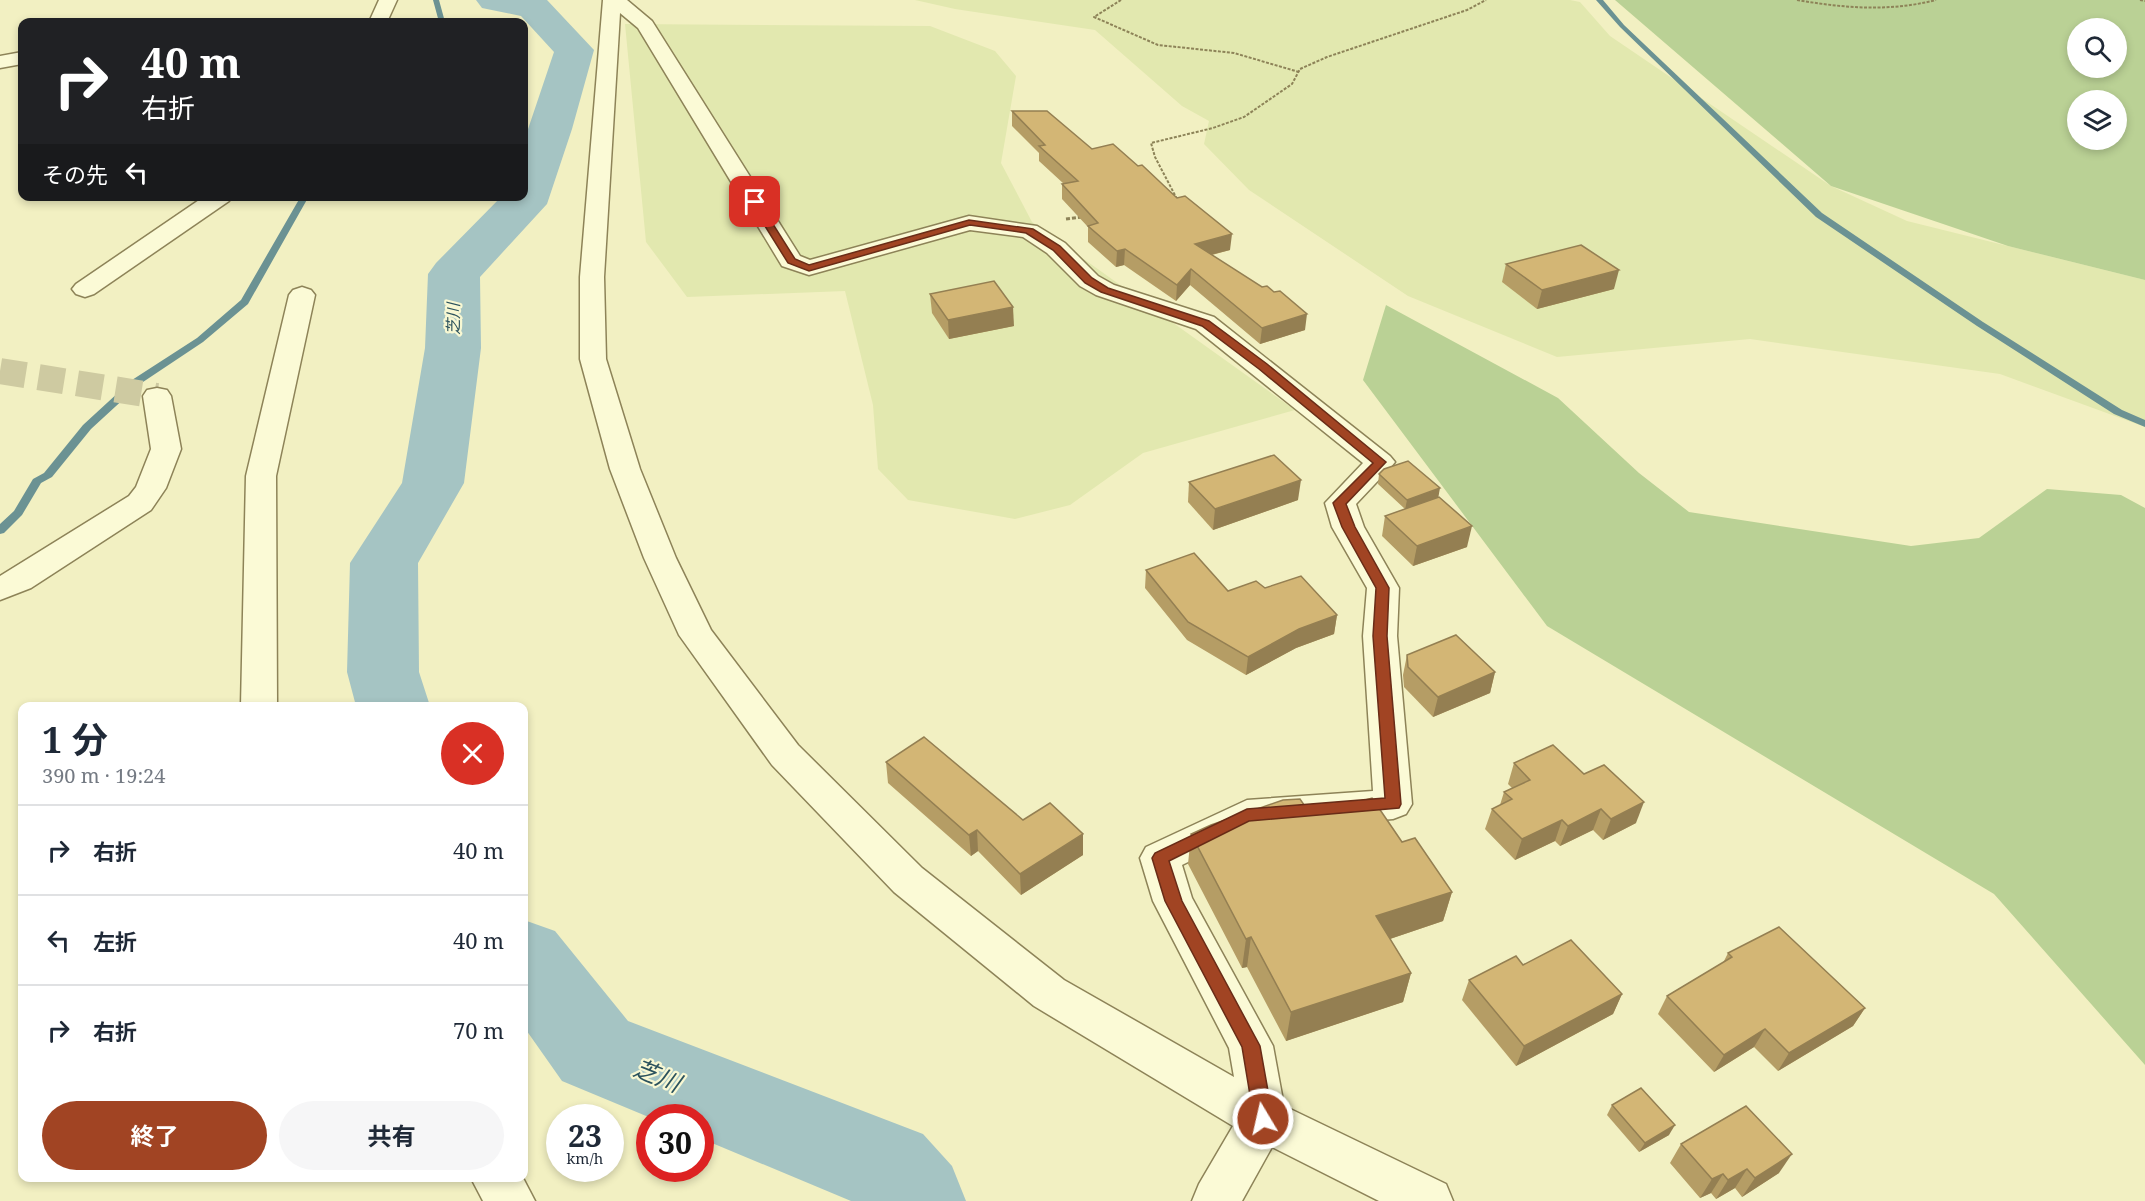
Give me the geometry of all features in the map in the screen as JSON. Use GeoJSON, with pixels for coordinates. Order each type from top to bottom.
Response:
{"type":"FeatureCollection","features":[{"type":"Feature","properties":{"kind":"street"},"geometry":{"type":"LineString","coordinates":[[380,18],[388,0]]}},
{"type":"Feature","properties":{"kind":"street"},"geometry":{"type":"LineString","coordinates":[[614,0],[645,25],[791,261],[809,268],[969,222],[1029,231],[1056,248],[1089,281],[1105,290],[1205,323],[1263,366],[1380,462],[1340,503],[1348,527],[1383,588],[1380,636],[1393,804],[1247,815],[1160,858],[1173,901],[1251,1046],[1263,1119],[1216,1201]]}},
{"type":"Feature","properties":{"kind":"street"},"geometry":{"type":"LineString","coordinates":[[614,0],[592,277],[593,358],[625,469],[660,558],[696,635],[785,755],[908,880],[1049,993],[1263,1119],[1429,1201]]}},
{"type":"Feature","properties":{"kind":"street"},"geometry":{"type":"LineString","coordinates":[[0,62],[18,59]]}},
{"type":"Feature","properties":{"kind":"street"},"geometry":{"type":"LineString","coordinates":[[85,289],[214,201]]}},
{"type":"Feature","properties":{"kind":"street"},"geometry":{"type":"LineString","coordinates":[[260,702],[261,476],[302,295]]}},
{"type":"Feature","properties":{"kind":"street"},"geometry":{"type":"LineString","coordinates":[[0,589],[20,580],[140,503],[151,488],[166,450],[157,396]]}},
{"type":"Feature","properties":{"kind":"street"},"geometry":{"type":"LineString","coordinates":[[498,1182],[511,1201]]}},
{"type":"Feature","properties":{"kind":"path"},"geometry":{"type":"LineString","coordinates":[[1121,0],[1094,17],[1158,45],[1234,53],[1299,72]]}},
{"type":"Feature","properties":{"kind":"path"},"geometry":{"type":"LineString","coordinates":[[1180,204],[1155,157],[1151,143],[1213,128],[1244,117],[1292,84],[1300,69],[1327,57],[1467,10],[1486,0]]}},
{"type":"Feature","properties":{"kind":"path"},"geometry":{"type":"LineString","coordinates":[[1797,0],[1828,6],[1883,9],[1936,0]]}},
{"type":"Feature","properties":{"kind":"path"},"geometry":{"type":"LineString","coordinates":[[2140,0],[2145,1]]}},
{"type":"Feature","properties":{"kind":"path"},"geometry":{"type":"LineString","coordinates":[[1038,235],[1061,219],[1083,217]]}},
{"type":"Feature","properties":{"kind":"green space"},"geometry":{"type":"Polygon","coordinates":[[[915,0],[1570,0],[1580,2],[1610,36],[1831,186],[1907,221],[2145,280],[2145,427],[2000,374],[1750,339],[1557,357],[1408,296],[1249,190],[1204,144],[1209,121],[1182,106],[1095,30],[955,9],[915,0]]]}},
{"type":"Feature","properties":{"kind":"green space"},"geometry":{"type":"Polygon","coordinates":[[[1615,0],[2145,0],[2145,280],[2008,246],[1831,186],[1615,0]]]}},
{"type":"Feature","properties":{"kind":"green space"},"geometry":{"type":"Polygon","coordinates":[[[625,24],[930,26],[995,51],[1016,76],[1001,163],[1032,222],[1295,410],[1143,453],[1070,505],[1015,519],[908,500],[878,469],[873,405],[845,291],[687,297],[646,242],[625,24]]]}},
{"type":"Feature","properties":{"kind":"green space"},"geometry":{"type":"Polygon","coordinates":[[[1386,305],[1558,398],[1639,473],[1689,512],[1911,546],[1979,538],[2047,489],[2121,495],[2145,508],[2145,1065],[1994,894],[1547,626],[1363,380],[1386,305]]]}},
{"type":"Feature","properties":{"kind":"building"},"geometry":{"type":"Polygon","coordinates":[[[1012,111],[1047,111],[1092,149],[1113,144],[1138,166],[1142,165],[1177,198],[1185,196],[1232,234],[1195,244],[1262,287],[1267,286],[1274,292],[1280,291],[1307,314],[1262,328],[1191,269],[1177,285],[1125,249],[1117,251],[1088,226],[1098,223],[1062,184],[1078,181],[1039,146],[1045,145],[1012,111]]]}},
{"type":"Feature","properties":{"kind":"building"},"geometry":{"type":"Polygon","coordinates":[[[1581,245],[1619,270],[1542,290],[1506,264],[1581,245]]]}},
{"type":"Feature","properties":{"kind":"building"},"geometry":{"type":"Polygon","coordinates":[[[994,281],[1013,307],[948,320],[930,294],[994,281]]]}},
{"type":"Feature","properties":{"kind":"building"},"geometry":{"type":"Polygon","coordinates":[[[1274,455],[1301,480],[1215,509],[1189,482],[1274,455]]]}},
{"type":"Feature","properties":{"kind":"building"},"geometry":{"type":"Polygon","coordinates":[[[1408,461],[1440,488],[1407,500],[1379,474],[1384,469],[1408,461]]]}},
{"type":"Feature","properties":{"kind":"building"},"geometry":{"type":"Polygon","coordinates":[[[1439,497],[1472,526],[1417,546],[1385,516],[1439,497]]]}},
{"type":"Feature","properties":{"kind":"building"},"geometry":{"type":"Polygon","coordinates":[[[1194,553],[1228,591],[1256,581],[1265,588],[1301,576],[1337,615],[1299,629],[1248,657],[1188,622],[1146,570],[1194,553]]]}},
{"type":"Feature","properties":{"kind":"building"},"geometry":{"type":"Polygon","coordinates":[[[1456,635],[1495,672],[1438,697],[1408,667],[1407,655],[1456,635]]]}},
{"type":"Feature","properties":{"kind":"building"},"geometry":{"type":"Polygon","coordinates":[[[924,737],[1023,820],[1050,803],[1083,834],[1020,874],[977,830],[969,835],[886,762],[924,737]]]}},
{"type":"Feature","properties":{"kind":"building"},"geometry":{"type":"Polygon","coordinates":[[[1553,745],[1584,774],[1604,765],[1644,802],[1611,819],[1601,809],[1568,826],[1562,820],[1522,839],[1492,809],[1512,799],[1504,792],[1530,780],[1514,763],[1553,745]]]}},
{"type":"Feature","properties":{"kind":"building"},"geometry":{"type":"Polygon","coordinates":[[[1372,798],[1402,842],[1415,838],[1452,892],[1376,916],[1411,973],[1291,1012],[1251,937],[1246,939],[1191,834],[1283,800],[1300,799],[1311,815],[1372,798]]]}},
{"type":"Feature","properties":{"kind":"building"},"geometry":{"type":"Polygon","coordinates":[[[1779,927],[1865,1008],[1789,1053],[1765,1029],[1724,1055],[1667,996],[1732,957],[1728,953],[1779,927]]]}},
{"type":"Feature","properties":{"kind":"building"},"geometry":{"type":"Polygon","coordinates":[[[1571,940],[1622,994],[1524,1046],[1469,980],[1516,956],[1523,965],[1571,940]]]}},
{"type":"Feature","properties":{"kind":"building"},"geometry":{"type":"Polygon","coordinates":[[[1641,1088],[1675,1125],[1645,1143],[1612,1105],[1641,1088]]]}},
{"type":"Feature","properties":{"kind":"building"},"geometry":{"type":"Polygon","coordinates":[[[1746,1106],[1792,1154],[1755,1178],[1747,1169],[1728,1180],[1723,1174],[1712,1179],[1681,1144],[1746,1106]]]}},
{"type":"Feature","properties":{"kind":"waterway"},"geometry":{"type":"LineString","coordinates":[[436,0],[441,18]]}},
{"type":"Feature","properties":{"kind":"waterway","name":"芝川"},"geometry":{"type":"LineString","coordinates":[[495,0],[533,7],[574,50],[550,129],[528,190]]}},
{"type":"Feature","properties":{"kind":"waterway"},"geometry":{"type":"LineString","coordinates":[[1599,0],[1622,26],[1819,215],[1980,324],[2118,412],[2145,424]]}},
{"type":"Feature","properties":{"kind":"waterway"},"geometry":{"type":"LineString","coordinates":[[0,530],[18,513],[37,481],[48,475],[87,427],[136,382],[200,340],[245,302],[302,201]]}},
{"type":"Feature","properties":{"kind":"waterway","name":"芝川"},"geometry":{"type":"LineString","coordinates":[[392,702],[383,672],[384,563],[433,483],[453,348],[454,274],[524,201]]}},
{"type":"Feature","properties":{"kind":"waterway","name":"芝川"},"geometry":{"type":"LineString","coordinates":[[528,963],[595,1051],[888,1168],[916,1201]]}},
{"type":"Feature","properties":{"kind":"tunnel"},"geometry":{"type":"LineString","coordinates":[[0,371],[157,396]]}},
{"type":"Feature","properties":{"kind":"route"},"geometry":{"type":"LineString","coordinates":[[755,202],[791,261],[809,268],[969,222],[1029,231],[1056,248],[1089,281],[1105,290],[1205,323],[1263,366],[1380,462],[1340,503],[1348,527],[1383,588],[1380,636],[1393,804],[1247,815],[1160,858],[1173,901],[1251,1046],[1263,1119]]}}]}
